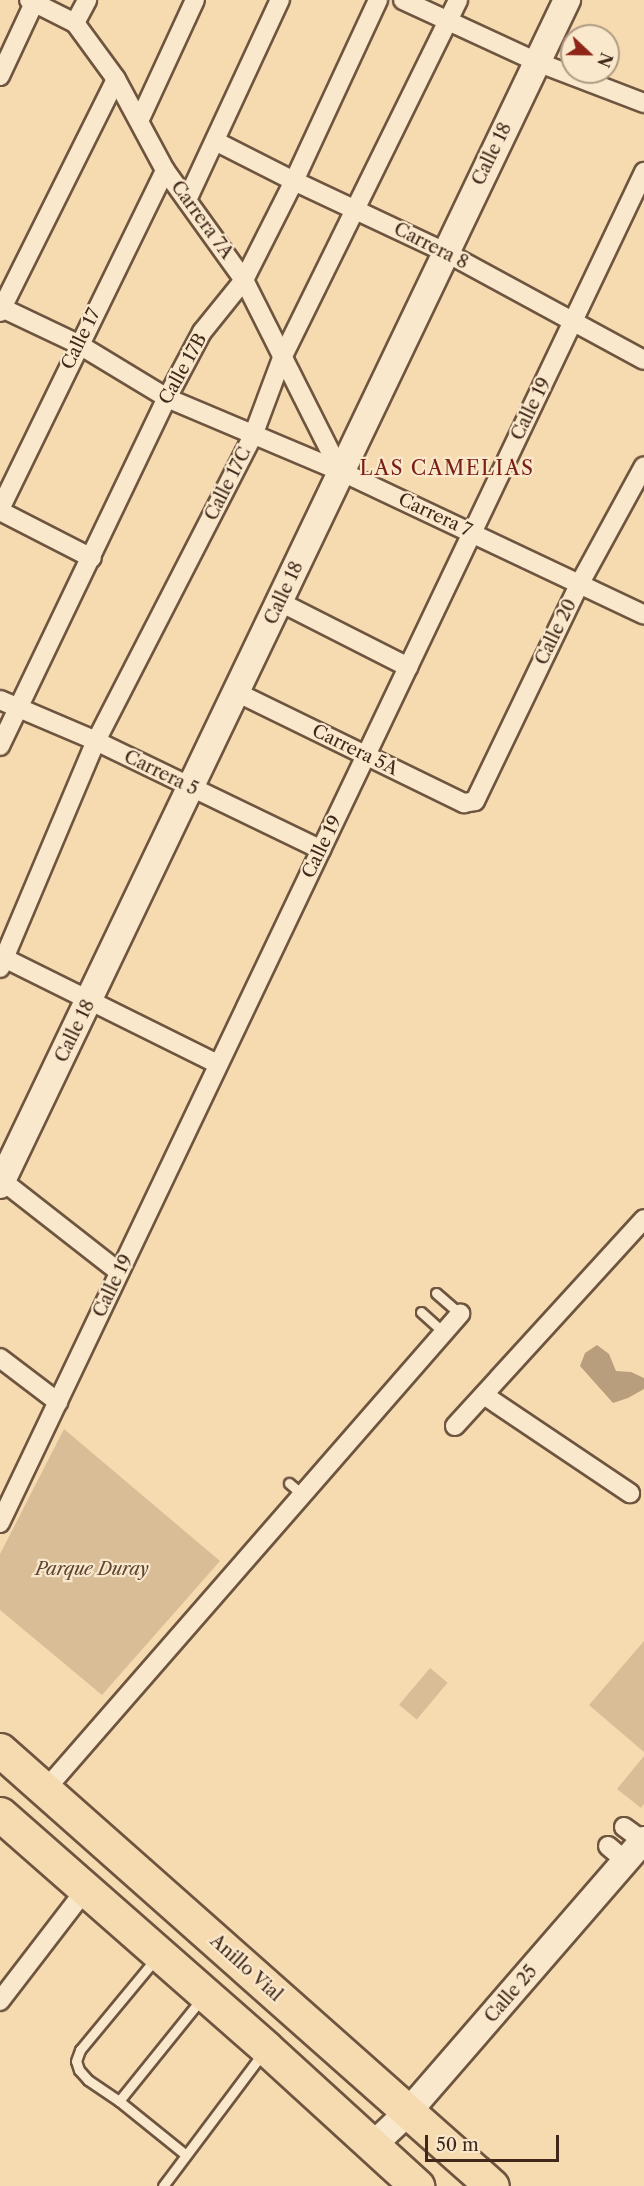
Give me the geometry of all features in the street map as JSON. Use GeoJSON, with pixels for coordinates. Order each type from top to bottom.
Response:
{"type":"FeatureCollection","features":[{"type":"Feature","properties":{"kind":"highway","name":"Anillo Vial"},"geometry":{"type":"LineString","coordinates":[[0,1750],[492,2186]]}},
{"type":"Feature","properties":{"kind":"highway"},"geometry":{"type":"LineString","coordinates":[[0,1814],[267,2048],[373,2145],[405,2180]]}},
{"type":"Feature","properties":{"kind":"street"},"geometry":{"type":"LineString","coordinates":[[75,23],[87,0]]}},
{"type":"Feature","properties":{"kind":"street"},"geometry":{"type":"LineString","coordinates":[[140,119],[195,0]]}},
{"type":"Feature","properties":{"kind":"street"},"geometry":{"type":"LineString","coordinates":[[188,200],[280,0]]}},
{"type":"Feature","properties":{"kind":"street","name":"Calle 17B"},"geometry":{"type":"LineString","coordinates":[[0,746],[167,398],[202,332],[244,280],[294,181],[378,0]]}},
{"type":"Feature","properties":{"kind":"street"},"geometry":{"type":"LineString","coordinates":[[403,0],[537,62],[644,103]]}},
{"type":"Feature","properties":{"kind":"street","name":"Calle 17C"},"geometry":{"type":"LineString","coordinates":[[2,961],[96,741],[254,433],[282,358],[458,0]]}},
{"type":"Feature","properties":{"kind":"street","name":"Calle 18"},"geometry":{"type":"LineString","coordinates":[[1,1182],[280,602],[339,471],[567,0]]}},
{"type":"Feature","properties":{"kind":"street"},"geometry":{"type":"LineString","coordinates":[[0,76],[32,2]]}},
{"type":"Feature","properties":{"kind":"street","name":"Carrera 7A"},"geometry":{"type":"LineString","coordinates":[[32,2],[75,23],[116,79],[140,119],[165,170],[244,280],[339,471]]}},
{"type":"Feature","properties":{"kind":"street"},"geometry":{"type":"LineString","coordinates":[[1,309],[116,79]]}},
{"type":"Feature","properties":{"kind":"street","name":"Carrera 8"},"geometry":{"type":"LineString","coordinates":[[215,141],[445,252],[644,360]]}},
{"type":"Feature","properties":{"kind":"street","name":"Calle 17"},"geometry":{"type":"LineString","coordinates":[[0,510],[78,344],[165,170]]}},
{"type":"Feature","properties":{"kind":"street","name":"Calle 19"},"geometry":{"type":"LineString","coordinates":[[0,1523],[644,172]]}},
{"type":"Feature","properties":{"kind":"street","name":"Carrera 7"},"geometry":{"type":"LineString","coordinates":[[1,309],[78,344],[167,398],[339,471],[644,615]]}},
{"type":"Feature","properties":{"kind":"street","name":"Calle 20"},"geometry":{"type":"LineString","coordinates":[[475,801],[580,583],[644,466]]}},
{"type":"Feature","properties":{"kind":"street"},"geometry":{"type":"LineString","coordinates":[[0,510],[92,558]]}},
{"type":"Feature","properties":{"kind":"street"},"geometry":{"type":"LineString","coordinates":[[280,602],[408,667]]}},
{"type":"Feature","properties":{"kind":"street","name":"Carrera 5A"},"geometry":{"type":"LineString","coordinates":[[236,692],[464,803],[475,801]]}},
{"type":"Feature","properties":{"kind":"street","name":"Carrera 5"},"geometry":{"type":"LineString","coordinates":[[0,700],[96,741],[321,849]]}},
{"type":"Feature","properties":{"kind":"street"},"geometry":{"type":"LineString","coordinates":[[2,961],[90,1000],[218,1064]]}},
{"type":"Feature","properties":{"kind":"street"},"geometry":{"type":"LineString","coordinates":[[1,1182],[119,1272]]}},
{"type":"Feature","properties":{"kind":"street"},"geometry":{"type":"LineString","coordinates":[[455,1426],[644,1219]]}},
{"type":"Feature","properties":{"kind":"street"},"geometry":{"type":"LineString","coordinates":[[45,1790],[296,1489],[460,1314]]}},
{"type":"Feature","properties":{"kind":"street"},"geometry":{"type":"LineString","coordinates":[[0,1358],[58,1402]]}},
{"type":"Feature","properties":{"kind":"street"},"geometry":{"type":"LineString","coordinates":[[484,1395],[630,1493]]}},
{"type":"Feature","properties":{"kind":"street","name":"Calle 25"},"geometry":{"type":"LineString","coordinates":[[373,2145],[408,2112],[617,1854],[637,1836]]}},
{"type":"Feature","properties":{"kind":"street"},"geometry":{"type":"LineString","coordinates":[[0,2001],[86,1889]]}},
{"type":"Feature","properties":{"kind":"lane"},"geometry":{"type":"LineString","coordinates":[[436,1293],[460,1314]]}},
{"type":"Feature","properties":{"kind":"lane"},"geometry":{"type":"LineString","coordinates":[[421,1312],[444,1333]]}},
{"type":"Feature","properties":{"kind":"lane"},"geometry":{"type":"LineString","coordinates":[[159,1954],[80,2050],[76,2061],[79,2070],[88,2080],[186,2156]]}},
{"type":"Feature","properties":{"kind":"lane"},"geometry":{"type":"LineString","coordinates":[[118,2101],[205,1994]]}},
{"type":"Feature","properties":{"kind":"lane"},"geometry":{"type":"LineString","coordinates":[[163,2186],[267,2048]]}},
{"type":"Feature","properties":{"kind":"green space","name":"Parque Duray"},"geometry":{"type":"Polygon","coordinates":[[[64,1429],[220,1561],[102,1695],[0,1610],[0,1554],[64,1429]]]}},
{"type":"Feature","properties":{"kind":"green space"},"geometry":{"type":"Polygon","coordinates":[[[644,1641],[644,1752],[589,1705],[644,1641]]]}},
{"type":"Feature","properties":{"kind":"green space"},"geometry":{"type":"Polygon","coordinates":[[[430,1668],[448,1683],[417,1720],[399,1705],[430,1668]]]}},
{"type":"Feature","properties":{"kind":"green space"},"geometry":{"type":"Polygon","coordinates":[[[644,1756],[644,1804],[641,1808],[617,1789],[644,1756]]]}},
{"type":"Feature","properties":{"kind":"shaded area"},"geometry":{"type":"Polygon","coordinates":[[[597,1345],[609,1354],[616,1371],[631,1372],[644,1378],[644,1389],[613,1403],[580,1366],[585,1353],[597,1345]]]}},
{"type":"Feature","properties":{"kind":"district","name":"LAS CAMELIAS"},"geometry":{"type":"Point","coordinates":[447,468]}}]}
